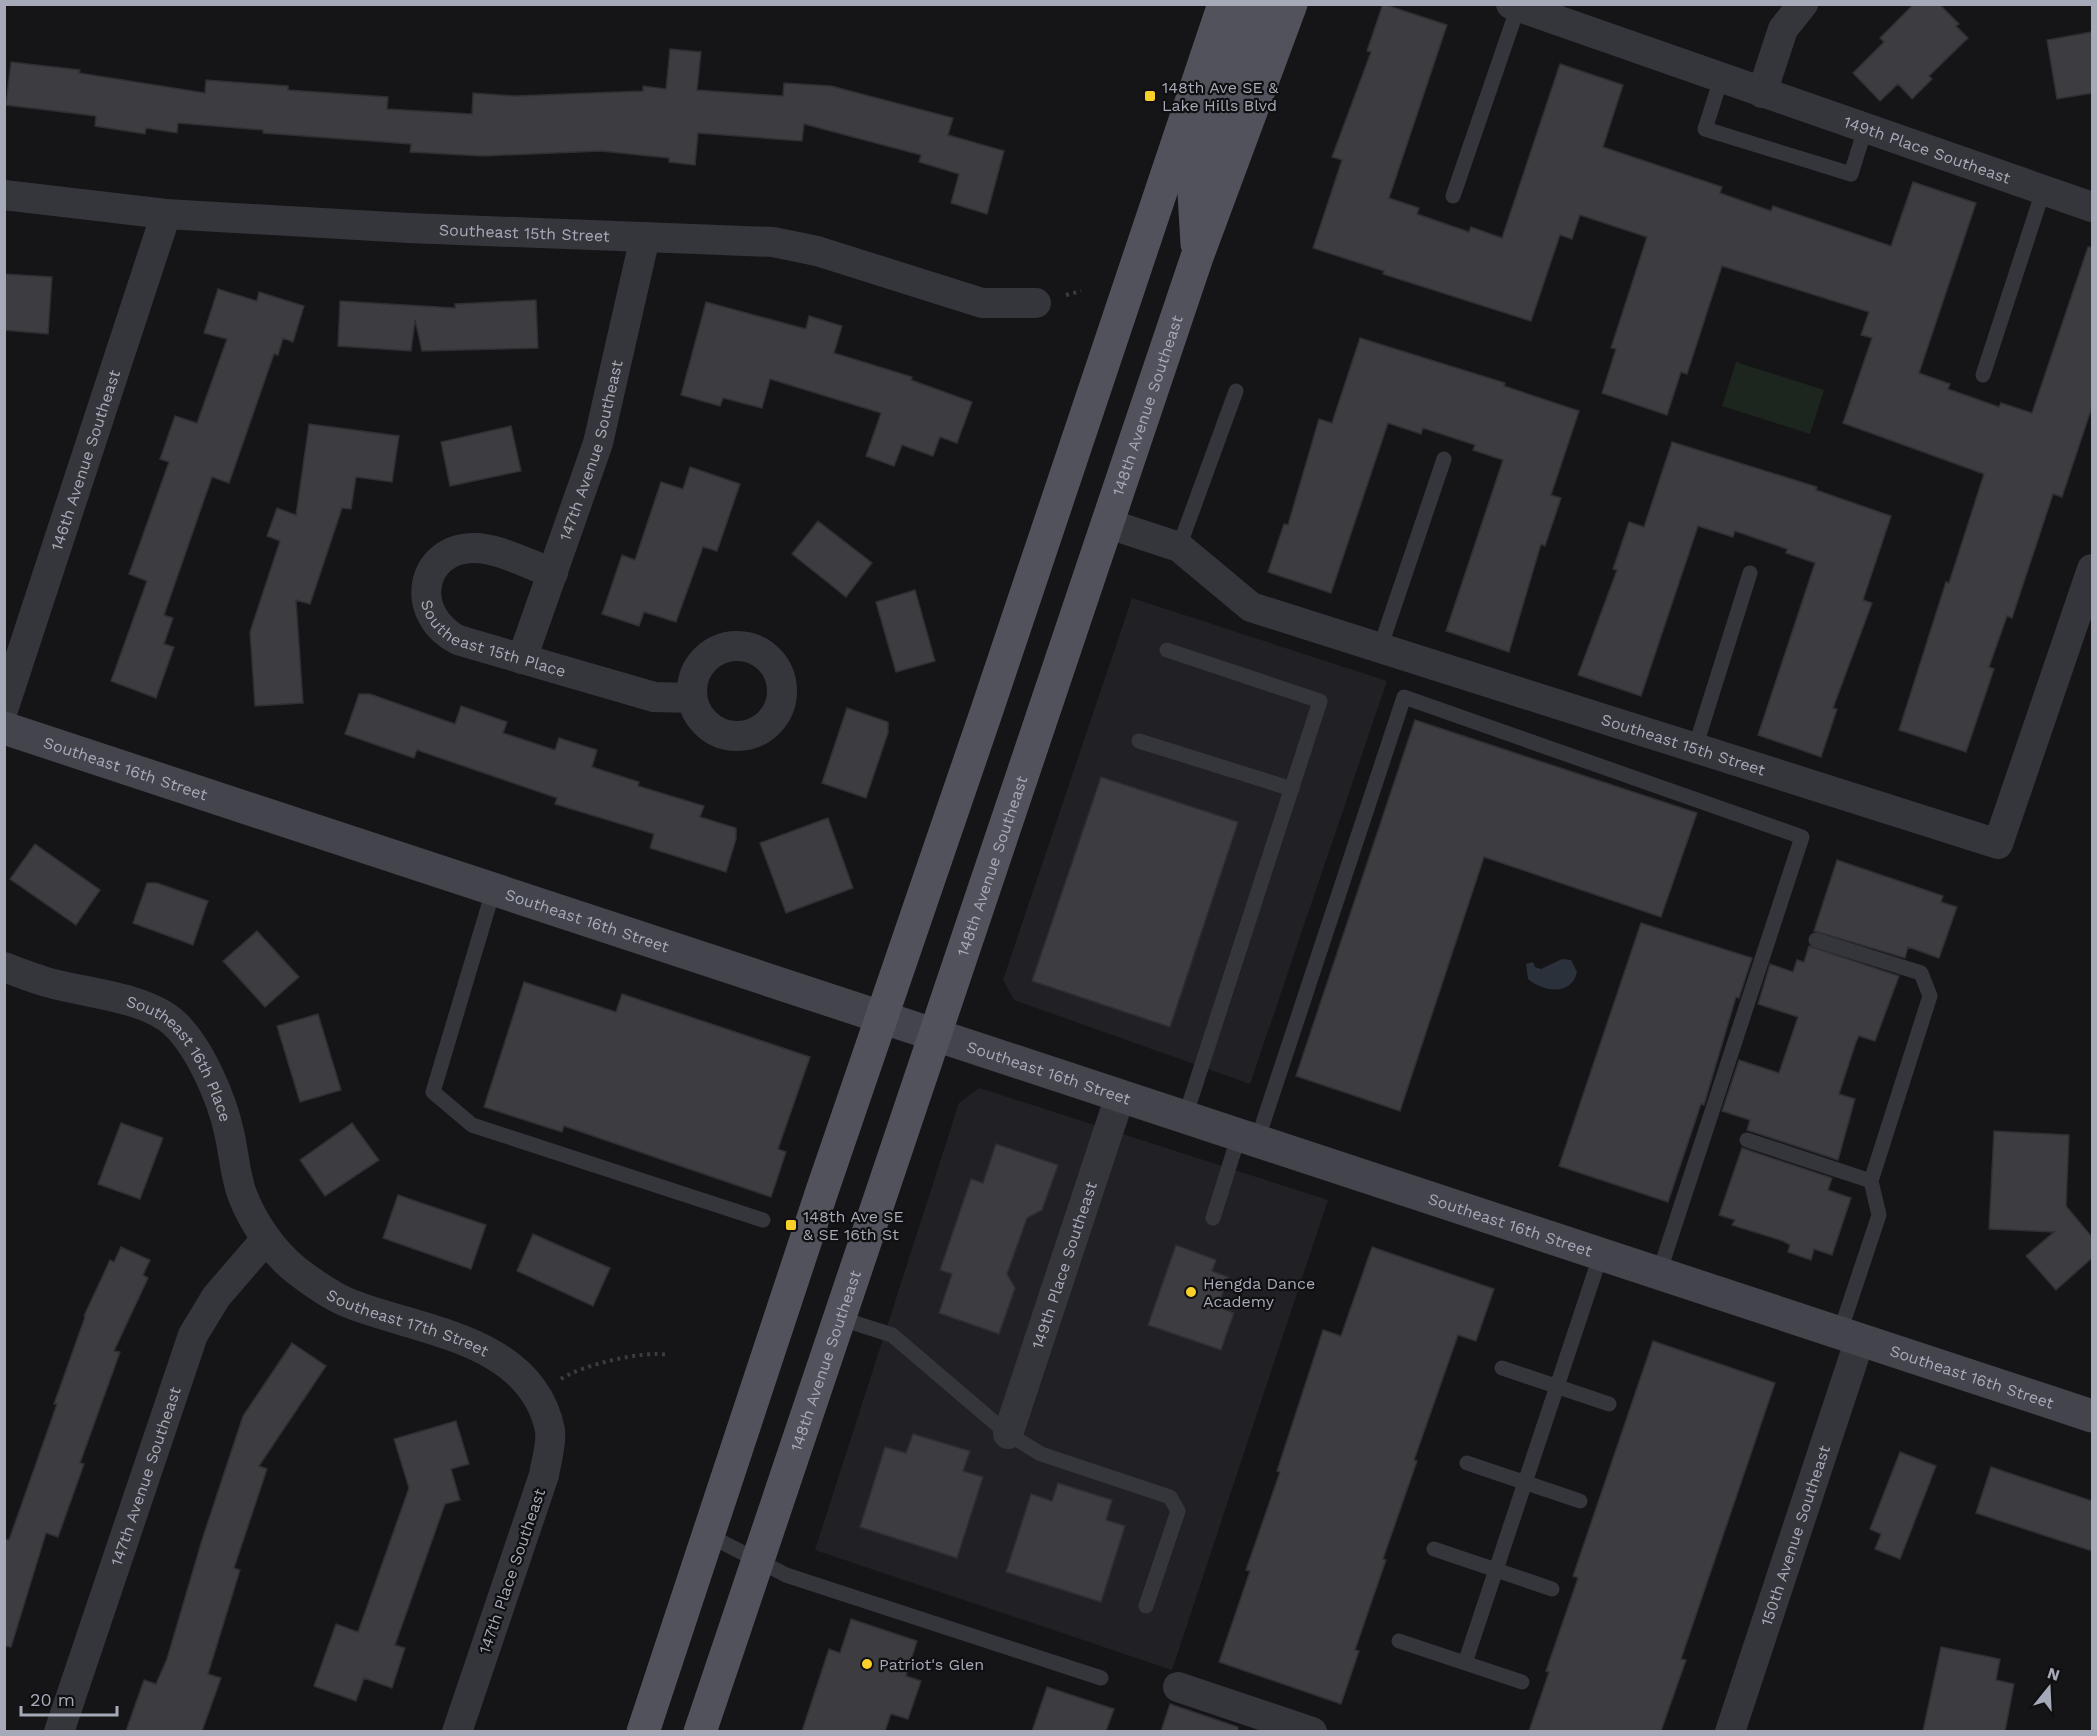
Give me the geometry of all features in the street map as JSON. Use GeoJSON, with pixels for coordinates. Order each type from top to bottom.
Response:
{"type":"FeatureCollection","features":[{"type":"Feature","properties":{"kind":"main road"},"geometry":{"type":"LineString","coordinates":[[643,1731],[1224,4]]}},
{"type":"Feature","properties":{"kind":"main road"},"geometry":{"type":"LineString","coordinates":[[1197,257],[1194,193],[1258,4]]}},
{"type":"Feature","properties":{"kind":"main road","name":"148th Avenue Southeast"},"geometry":{"type":"LineString","coordinates":[[700,1731],[1109,524],[1197,257],[1291,4]]}},
{"type":"Feature","properties":{"kind":"street"},"geometry":{"type":"LineString","coordinates":[[1762,93],[1783,29],[1803,4]]}},
{"type":"Feature","properties":{"kind":"street","name":"149th Place Southeast"},"geometry":{"type":"LineString","coordinates":[[1514,6],[2092,207]]}},
{"type":"Feature","properties":{"kind":"street","name":"Southeast 15th Street"},"geometry":{"type":"LineString","coordinates":[[4,195],[166,214],[773,242],[817,250],[982,303],[1036,303]]}},
{"type":"Feature","properties":{"kind":"street","name":"146th Avenue Southeast"},"geometry":{"type":"LineString","coordinates":[[4,708],[166,214]]}},
{"type":"Feature","properties":{"kind":"street","name":"147th Avenue Southeast"},"geometry":{"type":"LineString","coordinates":[[522,659],[598,442],[645,237]]}},
{"type":"Feature","properties":{"kind":"street","name":"Southeast 15th Street"},"geometry":{"type":"LineString","coordinates":[[1109,524],[1179,547],[1251,607],[1998,844],[2092,570]]}},
{"type":"Feature","properties":{"kind":"street","name":"Southeast 15th Place"},"geometry":{"type":"LineString","coordinates":[[553,573],[474,548],[459,550],[446,556],[435,566],[428,579],[425,593],[427,608],[433,621],[443,632],[458,640],[654,697],[692,698]]}},
{"type":"Feature","properties":{"kind":"street","name":"Southeast 16th Street"},"geometry":{"type":"LineString","coordinates":[[4,728],[882,1015],[2092,1416]]}},
{"type":"Feature","properties":{"kind":"street","name":"Southeast 16th Place"},"geometry":{"type":"LineString","coordinates":[[4,967],[43,982],[152,1010],[174,1023],[208,1074],[223,1108],[242,1194],[266,1239]]}},
{"type":"Feature","properties":{"kind":"street","name":"149th Place Southeast"},"geometry":{"type":"LineString","coordinates":[[1008,1434],[1120,1095]]}},
{"type":"Feature","properties":{"kind":"street","name":"147th Avenue Southeast"},"geometry":{"type":"LineString","coordinates":[[59,1731],[193,1335],[216,1297],[266,1239]]}},
{"type":"Feature","properties":{"kind":"street","name":"Southeast 17th Street"},"geometry":{"type":"LineString","coordinates":[[266,1239],[295,1270],[349,1303],[457,1338],[501,1358],[517,1369],[532,1386],[539,1403]]}},
{"type":"Feature","properties":{"kind":"street","name":"150th Avenue Southeast"},"geometry":{"type":"LineString","coordinates":[[1730,1731],[1850,1336]]}},
{"type":"Feature","properties":{"kind":"street","name":"147th Place Southeast"},"geometry":{"type":"LineString","coordinates":[[457,1731],[544,1475],[550,1431],[539,1403]]}},
{"type":"Feature","properties":{"kind":"street"},"geometry":{"type":"LineString","coordinates":[[1178,1687],[1312,1731]]}},
{"type":"Feature","properties":{"kind":"lane"},"geometry":{"type":"LineString","coordinates":[[1454,196],[1514,6]]}},
{"type":"Feature","properties":{"kind":"lane"},"geometry":{"type":"LineString","coordinates":[[1721,79],[1705,129],[1851,174],[1865,129]]}},
{"type":"Feature","properties":{"kind":"lane"},"geometry":{"type":"LineString","coordinates":[[1983,375],[2043,190]]}},
{"type":"Feature","properties":{"kind":"lane"},"geometry":{"type":"LineString","coordinates":[[1179,547],[1236,391]]}},
{"type":"Feature","properties":{"kind":"lane"},"geometry":{"type":"LineString","coordinates":[[1380,648],[1444,459]]}},
{"type":"Feature","properties":{"kind":"lane"},"geometry":{"type":"LineString","coordinates":[[1695,748],[1750,573]]}},
{"type":"Feature","properties":{"kind":"lane"},"geometry":{"type":"LineString","coordinates":[[1167,650],[1320,701],[1185,1117]]}},
{"type":"Feature","properties":{"kind":"lane"},"geometry":{"type":"LineString","coordinates":[[1213,1218],[1248,1138],[1404,697],[1802,837],[1659,1273]]}},
{"type":"Feature","properties":{"kind":"lane"},"geometry":{"type":"LineString","coordinates":[[1139,741],[1292,789]]}},
{"type":"Feature","properties":{"kind":"lane"},"geometry":{"type":"LineString","coordinates":[[494,888],[433,1092],[472,1125],[763,1220]]}},
{"type":"Feature","properties":{"kind":"lane"},"geometry":{"type":"LineString","coordinates":[[1816,940],[1921,973],[1930,996],[1871,1180],[1879,1215],[1850,1336]]}},
{"type":"Feature","properties":{"kind":"lane"},"geometry":{"type":"LineString","coordinates":[[1748,1140],[1871,1180]]}},
{"type":"Feature","properties":{"kind":"lane"},"geometry":{"type":"LineString","coordinates":[[1465,1663],[1601,1254]]}},
{"type":"Feature","properties":{"kind":"lane"},"geometry":{"type":"LineString","coordinates":[[839,1318],[892,1335],[1008,1434],[1041,1454],[1170,1497],[1178,1510],[1146,1606]]}},
{"type":"Feature","properties":{"kind":"lane"},"geometry":{"type":"LineString","coordinates":[[1502,1368],[1610,1404]]}},
{"type":"Feature","properties":{"kind":"lane"},"geometry":{"type":"LineString","coordinates":[[1467,1463],[1580,1501]]}},
{"type":"Feature","properties":{"kind":"lane"},"geometry":{"type":"LineString","coordinates":[[710,1536],[786,1575],[1101,1678]]}},
{"type":"Feature","properties":{"kind":"lane"},"geometry":{"type":"LineString","coordinates":[[1434,1549],[1552,1589]]}},
{"type":"Feature","properties":{"kind":"lane"},"geometry":{"type":"LineString","coordinates":[[1399,1641],[1522,1682]]}},
{"type":"Feature","properties":{"kind":"path"},"geometry":{"type":"LineString","coordinates":[[539,1403],[564,1377],[633,1355],[655,1352],[669,1355]]}},
{"type":"Feature","properties":{"kind":"shaded area"},"geometry":{"type":"Polygon","coordinates":[[[1736,362],[1824,390],[1810,434],[1722,406],[1736,362]]]}},
{"type":"Feature","properties":{"kind":"shaded area"},"geometry":{"type":"Polygon","coordinates":[[[1132,598],[1387,681],[1250,1084],[1014,1000],[1003,980],[1132,598]]]}},
{"type":"Feature","properties":{"kind":"shaded area"},"geometry":{"type":"Polygon","coordinates":[[[1562,959],[1571,960],[1577,972],[1569,985],[1549,989],[1528,979],[1526,964],[1533,962],[1535,967],[1541,969],[1562,959]]]}},
{"type":"Feature","properties":{"kind":"shaded area"},"geometry":{"type":"Polygon","coordinates":[[[979,1088],[1328,1200],[1172,1670],[815,1550],[959,1103],[979,1088]]]}},
{"type":"Feature","properties":{"kind":"building"},"geometry":{"type":"Polygon","coordinates":[[[1383,4],[1447,25],[1389,198],[1419,208],[1417,214],[1469,232],[1471,227],[1502,238],[1560,64],[1623,85],[1603,147],[1722,187],[1720,193],[1771,211],[1773,206],[1891,246],[1913,182],[1976,203],[1919,373],[1950,384],[1948,389],[1999,407],[2001,403],[2032,413],[2088,247],[2092,247],[2092,407],[2062,497],[2053,494],[2012,618],[2007,616],[1989,667],[1994,669],[1966,752],[1899,730],[1946,582],[1949,583],[1984,474],[1843,423],[1872,338],[1861,335],[1869,312],[1722,266],[1687,374],[1681,372],[1667,415],[1602,393],[1616,349],[1611,348],[1647,237],[1580,215],[1572,239],[1560,235],[1531,321],[1383,274],[1384,271],[1313,248],[1342,160],[1332,157],[1371,52],[1367,51],[1383,4]]]}},
{"type":"Feature","properties":{"kind":"building"},"geometry":{"type":"Polygon","coordinates":[[[1914,4],[1939,4],[1959,24],[1956,26],[1968,38],[1929,76],[1932,79],[1912,99],[1898,84],[1880,101],[1853,73],[1884,42],[1880,38],[1914,4]]]}},
{"type":"Feature","properties":{"kind":"building"},"geometry":{"type":"Polygon","coordinates":[[[2092,32],[2092,93],[2057,99],[2047,40],[2092,32]]]}},
{"type":"Feature","properties":{"kind":"building"},"geometry":{"type":"Polygon","coordinates":[[[670,49],[701,52],[697,90],[783,96],[784,83],[831,86],[953,118],[948,135],[1004,151],[987,214],[951,203],[959,174],[919,162],[921,155],[804,124],[802,141],[698,133],[695,165],[669,162],[669,158],[601,151],[483,156],[410,152],[411,144],[263,133],[263,130],[178,123],[177,133],[146,128],[145,134],[95,126],[96,116],[6,105],[11,62],[80,70],[79,73],[205,93],[206,80],[288,86],[288,90],[388,97],[387,109],[472,114],[473,93],[515,96],[643,91],[643,86],[666,89],[670,49]]]}},
{"type":"Feature","properties":{"kind":"building"},"geometry":{"type":"Polygon","coordinates":[[[4,274],[52,277],[48,334],[4,330],[4,274]]]}},
{"type":"Feature","properties":{"kind":"building"},"geometry":{"type":"Polygon","coordinates":[[[218,289],[257,301],[259,292],[304,306],[293,342],[283,338],[278,355],[274,354],[229,483],[212,477],[164,615],[173,618],[164,644],[174,647],[156,698],[111,681],[147,581],[129,574],[169,462],[160,459],[175,416],[197,423],[227,339],[204,333],[218,289]]]}},
{"type":"Feature","properties":{"kind":"building"},"geometry":{"type":"Polygon","coordinates":[[[536,300],[538,348],[422,351],[415,320],[411,351],[338,346],[340,301],[455,308],[455,304],[536,300]]]}},
{"type":"Feature","properties":{"kind":"building"},"geometry":{"type":"Polygon","coordinates":[[[706,302],[806,329],[809,316],[842,326],[834,353],[912,377],[911,380],[972,402],[957,443],[940,437],[933,456],[902,445],[894,466],[866,456],[881,413],[770,379],[762,408],[723,398],[720,406],[681,395],[706,302]]]}},
{"type":"Feature","properties":{"kind":"building"},"geometry":{"type":"Polygon","coordinates":[[[1360,338],[1505,383],[1504,386],[1579,411],[1551,495],[1561,498],[1545,546],[1541,544],[1509,652],[1446,631],[1503,460],[1473,450],[1475,445],[1423,428],[1421,434],[1388,423],[1331,593],[1268,572],[1284,524],[1288,525],[1319,419],[1332,423],[1360,338]]]}},
{"type":"Feature","properties":{"kind":"building"},"geometry":{"type":"Polygon","coordinates":[[[309,424],[399,436],[392,482],[356,477],[351,509],[342,508],[310,604],[296,600],[303,703],[255,706],[250,632],[280,541],[267,536],[277,508],[296,515],[309,424]]]}},
{"type":"Feature","properties":{"kind":"building"},"geometry":{"type":"Polygon","coordinates":[[[511,426],[521,471],[450,486],[441,442],[511,426]]]}},
{"type":"Feature","properties":{"kind":"building"},"geometry":{"type":"Polygon","coordinates":[[[1672,442],[1817,487],[1816,490],[1891,516],[1863,600],[1872,603],[1833,708],[1837,709],[1821,757],[1758,735],[1815,563],[1786,553],[1787,549],[1735,531],[1733,537],[1698,526],[1641,696],[1578,675],[1617,570],[1613,569],[1629,522],[1644,527],[1672,442]]]}},
{"type":"Feature","properties":{"kind":"building"},"geometry":{"type":"Polygon","coordinates":[[[690,467],[740,484],[717,551],[703,547],[676,622],[644,612],[639,626],[602,614],[622,555],[635,560],[661,482],[683,489],[690,467]]]}},
{"type":"Feature","properties":{"kind":"building"},"geometry":{"type":"Polygon","coordinates":[[[818,521],[872,563],[846,597],[792,554],[818,521]]]}},
{"type":"Feature","properties":{"kind":"building"},"geometry":{"type":"Polygon","coordinates":[[[915,590],[935,661],[896,672],[876,602],[915,590]]]}},
{"type":"Feature","properties":{"kind":"building"},"geometry":{"type":"Polygon","coordinates":[[[359,694],[370,694],[455,724],[461,706],[507,722],[503,733],[555,750],[559,738],[597,750],[592,767],[639,782],[638,786],[704,806],[700,817],[736,828],[736,839],[726,872],[650,848],[654,834],[555,804],[557,798],[417,750],[414,758],[345,734],[359,694]]]}},
{"type":"Feature","properties":{"kind":"building"},"geometry":{"type":"Polygon","coordinates":[[[847,708],[888,722],[888,733],[866,798],[822,783],[847,708]]]}},
{"type":"Feature","properties":{"kind":"building"},"geometry":{"type":"Polygon","coordinates":[[[1415,720],[1697,813],[1661,917],[1484,857],[1400,1111],[1296,1076],[1415,720]]]}},
{"type":"Feature","properties":{"kind":"building"},"geometry":{"type":"Polygon","coordinates":[[[1101,777],[1238,822],[1170,1027],[1032,981],[1101,777]]]}},
{"type":"Feature","properties":{"kind":"building"},"geometry":{"type":"Polygon","coordinates":[[[828,818],[853,888],[786,913],[760,843],[828,818]]]}},
{"type":"Feature","properties":{"kind":"building"},"geometry":{"type":"Polygon","coordinates":[[[35,844],[100,890],[76,925],[10,879],[35,844]]]}},
{"type":"Feature","properties":{"kind":"building"},"geometry":{"type":"Polygon","coordinates":[[[1837,860],[1943,896],[1941,902],[1957,907],[1939,958],[1908,947],[1905,958],[1814,931],[1837,860]]]}},
{"type":"Feature","properties":{"kind":"building"},"geometry":{"type":"Polygon","coordinates":[[[147,883],[157,883],[208,901],[193,945],[133,923],[147,883]]]}},
{"type":"Feature","properties":{"kind":"building"},"geometry":{"type":"Polygon","coordinates":[[[1641,923],[1752,958],[1739,998],[1736,997],[1704,1105],[1701,1104],[1668,1202],[1559,1166],[1641,923]]]}},
{"type":"Feature","properties":{"kind":"building"},"geometry":{"type":"Polygon","coordinates":[[[257,931],[299,977],[265,1007],[223,961],[257,931]]]}},
{"type":"Feature","properties":{"kind":"building"},"geometry":{"type":"Polygon","coordinates":[[[1809,946],[1899,976],[1875,1041],[1859,1036],[1856,1042],[1839,1094],[1855,1099],[1838,1160],[1747,1130],[1750,1120],[1722,1111],[1739,1060],[1779,1073],[1798,1017],[1758,1004],[1770,964],[1793,972],[1797,960],[1804,962],[1809,946]]]}},
{"type":"Feature","properties":{"kind":"building"},"geometry":{"type":"Polygon","coordinates":[[[524,982],[616,1012],[622,994],[810,1057],[778,1149],[786,1152],[771,1197],[564,1126],[562,1132],[484,1107],[524,982]]]}},
{"type":"Feature","properties":{"kind":"building"},"geometry":{"type":"Polygon","coordinates":[[[318,1014],[341,1090],[300,1102],[277,1026],[318,1014]]]}},
{"type":"Feature","properties":{"kind":"building"},"geometry":{"type":"Polygon","coordinates":[[[121,1123],[163,1138],[140,1199],[98,1184],[121,1123]]]}},
{"type":"Feature","properties":{"kind":"building"},"geometry":{"type":"Polygon","coordinates":[[[352,1123],[379,1160],[325,1196],[300,1160],[352,1123]]]}},
{"type":"Feature","properties":{"kind":"building"},"geometry":{"type":"Polygon","coordinates":[[[1994,1131],[2069,1135],[2066,1206],[2092,1237],[2092,1258],[2056,1290],[2026,1256],[2054,1232],[1989,1229],[1994,1131]]]}},
{"type":"Feature","properties":{"kind":"building"},"geometry":{"type":"Polygon","coordinates":[[[996,1144],[1058,1165],[1042,1210],[1027,1218],[1007,1274],[1015,1288],[999,1334],[939,1313],[952,1274],[940,1270],[971,1179],[983,1183],[996,1144]]]}},
{"type":"Feature","properties":{"kind":"building"},"geometry":{"type":"Polygon","coordinates":[[[1742,1148],[1832,1178],[1828,1190],[1851,1198],[1832,1255],[1814,1249],[1811,1260],[1788,1252],[1790,1245],[1783,1241],[1732,1225],[1735,1220],[1719,1215],[1742,1148]]]}},
{"type":"Feature","properties":{"kind":"building"},"geometry":{"type":"Polygon","coordinates":[[[398,1195],[486,1225],[471,1269],[383,1238],[398,1195]]]}},
{"type":"Feature","properties":{"kind":"building"},"geometry":{"type":"Polygon","coordinates":[[[533,1234],[610,1268],[593,1306],[517,1271],[533,1234]]]}},
{"type":"Feature","properties":{"kind":"building","name":"Hengda Dance Academy"},"geometry":{"type":"Polygon","coordinates":[[[1176,1245],[1216,1260],[1212,1271],[1228,1277],[1218,1307],[1234,1313],[1221,1350],[1148,1325],[1176,1245]]]}},
{"type":"Feature","properties":{"kind":"building"},"geometry":{"type":"Polygon","coordinates":[[[121,1247],[150,1260],[143,1275],[148,1278],[114,1351],[120,1352],[80,1463],[84,1464],[58,1537],[46,1533],[11,1647],[4,1646],[4,1539],[9,1540],[57,1404],[54,1404],[84,1316],[110,1260],[114,1262],[121,1247]]]}},
{"type":"Feature","properties":{"kind":"building"},"geometry":{"type":"Polygon","coordinates":[[[1372,1247],[1494,1289],[1476,1341],[1458,1335],[1414,1460],[1417,1461],[1383,1559],[1386,1560],[1355,1650],[1359,1651],[1341,1704],[1219,1662],[1250,1571],[1246,1570],[1280,1472],[1277,1471],[1323,1330],[1341,1336],[1372,1247]]]}},
{"type":"Feature","properties":{"kind":"building"},"geometry":{"type":"Polygon","coordinates":[[[1653,1341],[1775,1383],[1681,1659],[1686,1660],[1661,1731],[1529,1731],[1549,1672],[1546,1671],[1578,1578],[1573,1576],[1653,1341]]]}},
{"type":"Feature","properties":{"kind":"building"},"geometry":{"type":"Polygon","coordinates":[[[292,1343],[326,1366],[259,1466],[267,1469],[234,1568],[240,1570],[208,1674],[221,1678],[202,1731],[126,1731],[144,1680],[156,1684],[167,1659],[202,1540],[243,1416],[292,1343]]]}},
{"type":"Feature","properties":{"kind":"building"},"geometry":{"type":"Polygon","coordinates":[[[456,1421],[469,1464],[451,1469],[460,1500],[445,1504],[395,1645],[405,1648],[392,1688],[364,1678],[356,1701],[314,1686],[336,1624],[358,1632],[409,1488],[394,1439],[456,1421]]]}},
{"type":"Feature","properties":{"kind":"building"},"geometry":{"type":"Polygon","coordinates":[[[913,1434],[970,1451],[963,1471],[983,1477],[957,1558],[860,1527],[885,1447],[906,1453],[913,1434]]]}},
{"type":"Feature","properties":{"kind":"building"},"geometry":{"type":"Polygon","coordinates":[[[1900,1452],[1936,1466],[1900,1559],[1875,1549],[1881,1534],[1870,1529],[1900,1452]]]}},
{"type":"Feature","properties":{"kind":"building"},"geometry":{"type":"Polygon","coordinates":[[[1991,1467],[2092,1501],[2092,1551],[1976,1513],[1991,1467]]]}},
{"type":"Feature","properties":{"kind":"building"},"geometry":{"type":"Polygon","coordinates":[[[1058,1483],[1112,1500],[1106,1520],[1125,1526],[1101,1602],[1006,1572],[1031,1494],[1052,1501],[1058,1483]]]}},
{"type":"Feature","properties":{"kind":"building","name":"Patriot's Glen"},"geometry":{"type":"Polygon","coordinates":[[[851,1619],[917,1641],[906,1676],[921,1681],[908,1719],[891,1714],[885,1731],[802,1731],[829,1649],[840,1653],[851,1619]]]}},
{"type":"Feature","properties":{"kind":"building"},"geometry":{"type":"Polygon","coordinates":[[[1941,1647],[2000,1659],[1996,1680],[2014,1684],[2005,1731],[1923,1731],[1941,1647]]]}},
{"type":"Feature","properties":{"kind":"building"},"geometry":{"type":"Polygon","coordinates":[[[1047,1687],[1114,1709],[1106,1731],[1032,1731],[1047,1687]]]}},
{"type":"Feature","properties":{"kind":"building"},"geometry":{"type":"Polygon","coordinates":[[[1170,1704],[1238,1727],[1238,1731],[1161,1731],[1170,1704]]]}},
{"type":"Feature","properties":{"kind":"place","name":"148th Ave SE & Lake Hills Blvd"},"geometry":{"type":"Point","coordinates":[1150,96]}},
{"type":"Feature","properties":{"kind":"place","name":"148th Ave SE & SE 16th St"},"geometry":{"type":"Point","coordinates":[791,1225]}},
{"type":"Feature","properties":{"kind":"place","name":"Hengda Dance Academy"},"geometry":{"type":"Point","coordinates":[1191,1292]}},
{"type":"Feature","properties":{"kind":"place","name":"Patriot's Glen"},"geometry":{"type":"Point","coordinates":[867,1664]}}]}
